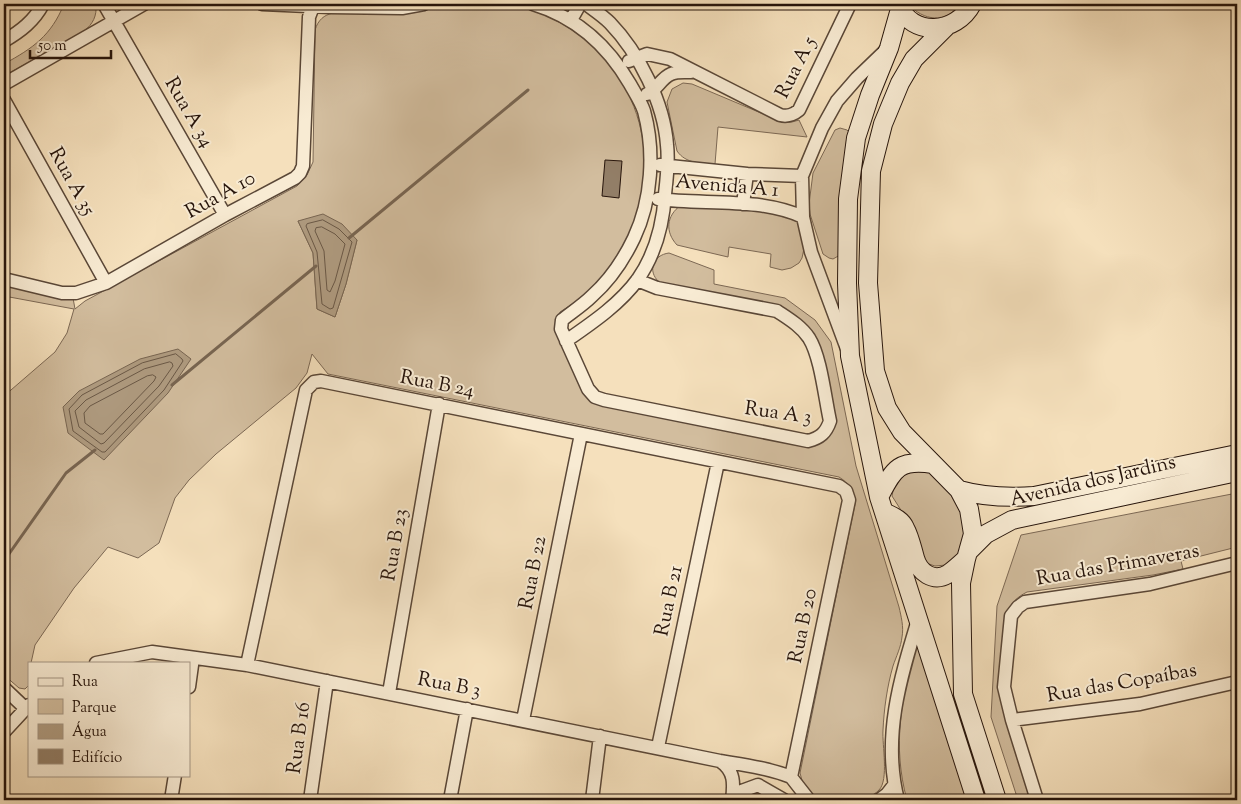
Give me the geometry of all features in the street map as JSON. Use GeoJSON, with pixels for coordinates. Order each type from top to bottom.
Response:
{"type":"FeatureCollection","features":[{"type":"Feature","properties":{"kind":"street"},"geometry":{"type":"LineString","coordinates":[[4,41],[35,18],[43,4]]}},
{"type":"Feature","properties":{"kind":"street","name":"Rua A 34"},"geometry":{"type":"LineString","coordinates":[[104,4],[225,215]]}},
{"type":"Feature","properties":{"kind":"street"},"geometry":{"type":"LineString","coordinates":[[4,84],[144,4]]}},
{"type":"Feature","properties":{"kind":"street"},"geometry":{"type":"LineString","coordinates":[[262,4],[402,8],[424,4]]}},
{"type":"Feature","properties":{"kind":"street"},"geometry":{"type":"LineString","coordinates":[[533,4],[571,20],[606,49],[620,67],[638,98],[649,135],[650,164],[647,197],[635,237],[610,278],[592,296],[562,320],[561,329],[566,341],[600,316],[622,297],[637,280],[657,244],[665,200],[668,166],[667,143],[654,92],[636,58],[609,23],[586,4]]}},
{"type":"Feature","properties":{"kind":"street"},"geometry":{"type":"LineString","coordinates":[[571,20],[580,4]]}},
{"type":"Feature","properties":{"kind":"street","name":"Rua A 5"},"geometry":{"type":"LineString","coordinates":[[691,72],[780,115],[786,117],[794,114],[800,110],[849,4]]}},
{"type":"Feature","properties":{"kind":"street"},"geometry":{"type":"LineString","coordinates":[[972,4],[968,12],[958,21],[946,27],[914,59],[900,83],[883,124],[871,171],[868,282],[875,371],[887,408],[902,432],[958,490],[969,509],[973,534],[966,555],[961,583],[963,694],[997,800]]}},
{"type":"Feature","properties":{"kind":"street","name":"Rua A 10"},"geometry":{"type":"LineString","coordinates":[[4,279],[62,292],[76,293],[106,283],[225,215],[295,178],[303,166],[309,17],[313,5]]}},
{"type":"Feature","properties":{"kind":"street"},"geometry":{"type":"LineString","coordinates":[[899,7],[909,19],[920,26],[946,27]]}},
{"type":"Feature","properties":{"kind":"street"},"geometry":{"type":"LineString","coordinates":[[899,7],[889,48],[870,95],[856,138],[848,199],[847,283],[850,356],[881,504],[976,800]]}},
{"type":"Feature","properties":{"kind":"street","name":"Avenida A 1"},"geometry":{"type":"LineString","coordinates":[[850,356],[834,318],[811,252],[803,217],[802,176],[822,128],[837,101],[857,78],[889,48]]}},
{"type":"Feature","properties":{"kind":"street"},"geometry":{"type":"LineString","coordinates":[[620,67],[647,54],[670,60],[691,72]]}},
{"type":"Feature","properties":{"kind":"street"},"geometry":{"type":"LineString","coordinates":[[638,98],[654,92],[672,74],[691,72]]}},
{"type":"Feature","properties":{"kind":"street","name":"Rua A 35"},"geometry":{"type":"LineString","coordinates":[[4,100],[106,283]]}},
{"type":"Feature","properties":{"kind":"street","name":"Avenida A 1"},"geometry":{"type":"LineString","coordinates":[[650,164],[747,174],[802,176]]}},
{"type":"Feature","properties":{"kind":"street"},"geometry":{"type":"LineString","coordinates":[[743,204],[747,174]]}},
{"type":"Feature","properties":{"kind":"street","name":"Avenida A 1"},"geometry":{"type":"LineString","coordinates":[[647,197],[665,200],[743,204],[792,212],[803,217]]}},
{"type":"Feature","properties":{"kind":"street","name":"Rua A 3"},"geometry":{"type":"LineString","coordinates":[[566,341],[588,389],[595,397],[808,441],[818,438],[827,431],[830,421],[817,359],[809,339],[794,322],[777,311],[657,288],[637,280]]}},
{"type":"Feature","properties":{"kind":"street","name":"Rua B 24"},"geometry":{"type":"LineString","coordinates":[[247,665],[306,390],[314,382],[321,381],[439,404],[839,486]]}},
{"type":"Feature","properties":{"kind":"street","name":"Rua B 23"},"geometry":{"type":"LineString","coordinates":[[389,693],[439,404]]}},
{"type":"Feature","properties":{"kind":"street","name":"Rua B 22"},"geometry":{"type":"LineString","coordinates":[[523,720],[582,434]]}},
{"type":"Feature","properties":{"kind":"street","name":"Avenida dos Jardins"},"geometry":{"type":"LineString","coordinates":[[958,490],[981,496],[1008,498],[1034,496],[1237,454]]}},
{"type":"Feature","properties":{"kind":"street","name":"Rua B 21"},"geometry":{"type":"LineString","coordinates":[[658,748],[718,462]]}},
{"type":"Feature","properties":{"kind":"street"},"geometry":{"type":"LineString","coordinates":[[881,504],[892,474],[902,466],[915,462],[933,464]]}},
{"type":"Feature","properties":{"kind":"street","name":"Avenida dos Jardins"},"geometry":{"type":"LineString","coordinates":[[881,504],[905,527],[920,569],[926,575],[936,578],[946,575],[986,534],[1012,520],[1237,472]]}},
{"type":"Feature","properties":{"kind":"street","name":"Rua B 20"},"geometry":{"type":"LineString","coordinates":[[791,777],[849,500],[846,491],[839,486]]}},
{"type":"Feature","properties":{"kind":"street","name":"Rua das Primaveras"},"geometry":{"type":"LineString","coordinates":[[1012,720],[1004,687],[1011,616],[1025,602],[1150,584],[1237,563]]}},
{"type":"Feature","properties":{"kind":"street"},"geometry":{"type":"LineString","coordinates":[[898,800],[894,784],[892,726],[899,681],[918,620]]}},
{"type":"Feature","properties":{"kind":"street","name":"Rua B 3"},"geometry":{"type":"LineString","coordinates":[[101,662],[152,652],[247,665],[752,767],[791,777]]}},
{"type":"Feature","properties":{"kind":"street"},"geometry":{"type":"LineString","coordinates":[[190,680],[193,658]]}},
{"type":"Feature","properties":{"kind":"street","name":"Rua B 16"},"geometry":{"type":"LineString","coordinates":[[310,800],[327,681]]}},
{"type":"Feature","properties":{"kind":"street","name":"Rua das Copaíbas"},"geometry":{"type":"LineString","coordinates":[[1012,720],[1140,704],[1237,682]]}},
{"type":"Feature","properties":{"kind":"street"},"geometry":{"type":"LineString","coordinates":[[4,688],[27,706],[4,732]]}},
{"type":"Feature","properties":{"kind":"street"},"geometry":{"type":"LineString","coordinates":[[450,800],[466,709]]}},
{"type":"Feature","properties":{"kind":"street"},"geometry":{"type":"LineString","coordinates":[[1012,720],[1037,800]]}},
{"type":"Feature","properties":{"kind":"street"},"geometry":{"type":"LineString","coordinates":[[592,800],[600,736]]}},
{"type":"Feature","properties":{"kind":"street"},"geometry":{"type":"LineString","coordinates":[[720,761],[732,776],[732,799]]}},
{"type":"Feature","properties":{"kind":"street"},"geometry":{"type":"LineString","coordinates":[[171,800],[175,776]]}},
{"type":"Feature","properties":{"kind":"street"},"geometry":{"type":"LineString","coordinates":[[791,777],[809,800]]}},
{"type":"Feature","properties":{"kind":"street"},"geometry":{"type":"LineString","coordinates":[[879,800],[887,794],[894,784]]}},
{"type":"Feature","properties":{"kind":"street"},"geometry":{"type":"LineString","coordinates":[[732,799],[739,792],[758,785],[784,800]]}},
{"type":"Feature","properties":{"kind":"green space"},"geometry":{"type":"Polygon","coordinates":[[[64,4],[96,4],[95,16],[90,26],[4,76],[4,64],[24,52],[47,33],[64,4]]]}},
{"type":"Feature","properties":{"kind":"green space"},"geometry":{"type":"Polygon","coordinates":[[[444,4],[496,4],[521,7],[545,15],[577,33],[603,57],[623,84],[637,114],[644,147],[644,181],[638,215],[624,249],[619,256],[589,291],[560,312],[558,322],[586,391],[810,446],[820,443],[831,433],[836,419],[817,339],[811,331],[777,307],[659,282],[655,278],[653,269],[656,260],[663,254],[669,253],[714,270],[714,284],[785,298],[815,320],[831,342],[856,466],[899,607],[903,633],[887,690],[883,730],[884,779],[879,790],[858,799],[817,800],[803,784],[800,773],[855,504],[850,488],[843,479],[328,374],[312,354],[307,373],[296,388],[216,454],[189,480],[175,498],[159,543],[138,558],[108,547],[74,588],[35,645],[31,662],[28,662],[28,686],[25,689],[19,688],[4,675],[4,396],[55,352],[67,333],[74,309],[4,296],[4,284],[73,298],[75,309],[85,301],[297,186],[307,175],[313,162],[315,30],[318,23],[324,17],[333,13],[402,14],[444,4]],[[298,221],[313,253],[317,309],[335,317],[346,284],[357,240],[298,221]]]}},
{"type":"Feature","properties":{"kind":"green space"},"geometry":{"type":"Polygon","coordinates":[[[908,4],[960,4],[948,15],[934,18],[921,14],[908,4]]]}},
{"type":"Feature","properties":{"kind":"green space"},"geometry":{"type":"Polygon","coordinates":[[[683,83],[692,84],[780,121],[792,122],[799,120],[807,137],[718,127],[715,164],[689,161],[677,151],[667,102],[672,89],[683,83]]]}},
{"type":"Feature","properties":{"kind":"green space"},"geometry":{"type":"Polygon","coordinates":[[[840,128],[850,133],[840,255],[833,259],[823,254],[810,214],[809,204],[813,173],[835,130],[840,128]]]}},
{"type":"Feature","properties":{"kind":"green space"},"geometry":{"type":"Polygon","coordinates":[[[681,205],[783,213],[799,224],[805,244],[802,258],[799,263],[791,268],[782,270],[770,267],[771,254],[729,247],[728,257],[677,245],[670,235],[669,224],[672,214],[681,205]]]}},
{"type":"Feature","properties":{"kind":"green space"},"geometry":{"type":"Polygon","coordinates":[[[919,470],[931,473],[951,487],[967,527],[960,555],[946,565],[935,566],[926,563],[906,518],[892,496],[897,482],[904,475],[919,470]]]}},
{"type":"Feature","properties":{"kind":"green space"},"geometry":{"type":"Polygon","coordinates":[[[1237,493],[1237,547],[1181,561],[1183,569],[1153,575],[1027,592],[1017,598],[1010,607],[1006,614],[1000,687],[1031,800],[1018,800],[991,717],[997,606],[1021,535],[1237,493]]]}},
{"type":"Feature","properties":{"kind":"green space"},"geometry":{"type":"Polygon","coordinates":[[[918,643],[970,800],[907,800],[900,760],[900,721],[907,682],[918,643]]]}},
{"type":"Feature","properties":{"kind":"green space"},"geometry":{"type":"Polygon","coordinates":[[[752,793],[760,794],[773,800],[739,800],[752,793]]]}},
{"type":"Feature","properties":{"kind":"water"},"geometry":{"type":"Polygon","coordinates":[[[323,214],[342,224],[357,240],[346,284],[335,317],[317,309],[313,253],[298,221],[323,214]]]}},
{"type":"Feature","properties":{"kind":"water"},"geometry":{"type":"Polygon","coordinates":[[[178,349],[191,359],[168,393],[104,460],[68,433],[63,407],[79,391],[140,359],[178,349]]]}},
{"type":"Feature","properties":{"kind":"building"},"geometry":{"type":"Polygon","coordinates":[[[605,160],[622,161],[619,198],[602,196],[605,160]]]}},
{"type":"Feature","properties":{"kind":"waterway"},"geometry":{"type":"LineString","coordinates":[[349,238],[528,90]]}},
{"type":"Feature","properties":{"kind":"waterway"},"geometry":{"type":"LineString","coordinates":[[172,385],[316,266]]}},
{"type":"Feature","properties":{"kind":"waterway"},"geometry":{"type":"LineString","coordinates":[[4,561],[66,473],[95,450]]}}]}
